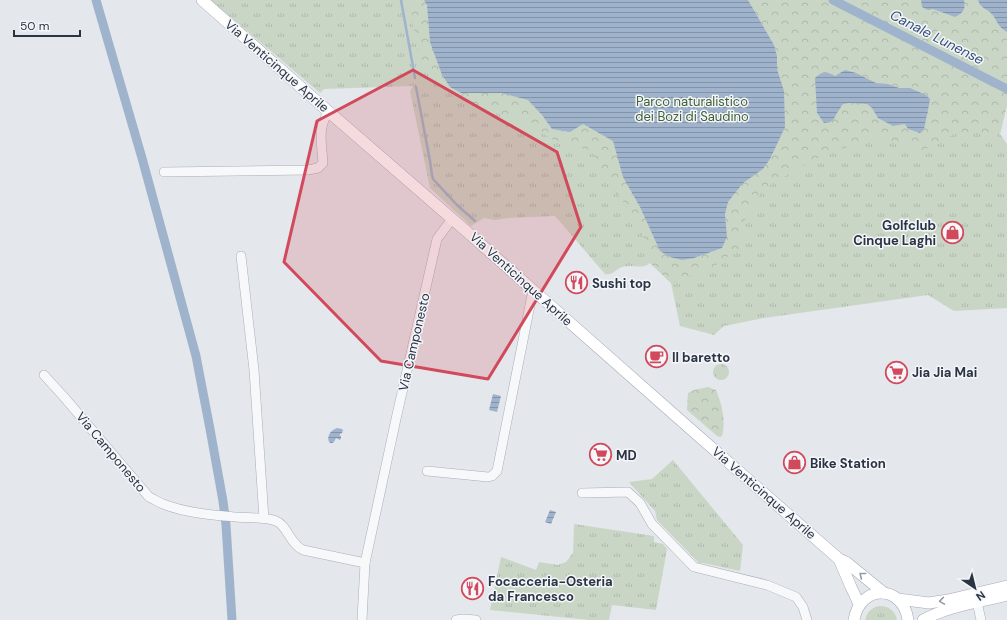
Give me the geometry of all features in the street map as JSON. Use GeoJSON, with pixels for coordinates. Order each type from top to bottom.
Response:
{"type":"FeatureCollection","features":[{"type":"Feature","properties":{"kind":"main road","name":"Via Venticinque Aprile"},"geometry":{"type":"LineString","coordinates":[[202,0],[839,559],[846,562],[884,594]]}},
{"type":"Feature","properties":{"kind":"main road","name":"Via Venticinque Aprile"},"geometry":{"type":"LineString","coordinates":[[839,559],[859,604]]}},
{"type":"Feature","properties":{"kind":"main road"},"geometry":{"type":"LineString","coordinates":[[898,599],[929,603],[1007,586]]}},
{"type":"Feature","properties":{"kind":"main road"},"geometry":{"type":"LineString","coordinates":[[854,620],[855,612],[859,604],[866,598],[875,594],[891,595],[898,599],[907,613],[908,620]]}},
{"type":"Feature","properties":{"kind":"main road"},"geometry":{"type":"LineString","coordinates":[[923,620],[932,614],[950,608],[1007,595]]}},
{"type":"Feature","properties":{"kind":"street"},"geometry":{"type":"LineString","coordinates":[[164,172],[308,170],[318,168],[323,163],[321,132],[324,118],[329,112]]}},
{"type":"Feature","properties":{"kind":"street","name":"Via Camponesto"},"geometry":{"type":"LineString","coordinates":[[362,620],[366,563],[396,419],[437,239],[452,219]]}},
{"type":"Feature","properties":{"kind":"street"},"geometry":{"type":"LineString","coordinates":[[241,256],[254,370],[264,519]]}},
{"type":"Feature","properties":{"kind":"street"},"geometry":{"type":"LineString","coordinates":[[427,470],[488,477],[492,476],[497,471],[533,290]]}},
{"type":"Feature","properties":{"kind":"street","name":"Via Camponesto"},"geometry":{"type":"LineString","coordinates":[[44,375],[149,496],[163,504],[188,511],[220,516],[278,521],[295,544],[303,550],[366,563]]}},
{"type":"Feature","properties":{"kind":"street"},"geometry":{"type":"LineString","coordinates":[[582,493],[628,492],[640,503],[652,524],[694,567],[767,585],[796,597],[803,607],[808,620]]}},
{"type":"Feature","properties":{"kind":"street"},"geometry":{"type":"LineString","coordinates":[[977,602],[981,620]]}},
{"type":"Feature","properties":{"kind":"street"},"geometry":{"type":"LineString","coordinates":[[456,620],[476,620]]}},
{"type":"Feature","properties":{"kind":"highlighted area"},"geometry":{"type":"Polygon","coordinates":[[[413,70],[557,152],[581,227],[488,379],[381,361],[284,262],[317,121],[413,70]]]}},
{"type":"Feature","properties":{"kind":"green space"},"geometry":{"type":"Polygon","coordinates":[[[211,0],[424,0],[770,159],[1007,105],[1000,134],[1007,144],[1007,308],[954,311],[928,295],[764,318],[724,326],[714,335],[680,326],[671,283],[650,263],[641,267],[622,267],[612,273],[605,274],[555,216],[495,220],[484,218],[471,226],[430,188],[410,91],[413,86],[324,89],[320,93],[211,0]]]}},
{"type":"Feature","properties":{"kind":"green space","name":"Parco naturalistico dei Bozi di Saudino"},"geometry":{"type":"Polygon","coordinates":[[[409,0],[1007,0],[1007,105],[1000,134],[958,132],[922,151],[876,136],[813,160],[763,189],[743,223],[741,247],[709,270],[671,283],[650,263],[653,261],[637,221],[612,186],[590,150],[558,143],[537,130],[512,118],[470,105],[436,85],[424,65],[417,48],[409,0]]]}},
{"type":"Feature","properties":{"kind":"green space"},"geometry":{"type":"Polygon","coordinates":[[[718,364],[724,364],[729,369],[727,378],[724,380],[718,380],[713,375],[713,369],[718,364]]]}},
{"type":"Feature","properties":{"kind":"green space"},"geometry":{"type":"Polygon","coordinates":[[[708,387],[716,390],[722,407],[724,424],[722,436],[720,437],[687,410],[688,393],[708,387]]]}},
{"type":"Feature","properties":{"kind":"green space"},"geometry":{"type":"Polygon","coordinates":[[[673,460],[743,545],[740,571],[699,563],[657,520],[655,511],[629,482],[652,479],[673,460]]]}},
{"type":"Feature","properties":{"kind":"green space"},"geometry":{"type":"Polygon","coordinates":[[[574,524],[654,536],[654,542],[663,544],[667,549],[656,610],[612,605],[609,620],[589,620],[490,610],[501,557],[536,570],[539,562],[558,565],[566,562],[573,553],[574,524]]]}},
{"type":"Feature","properties":{"kind":"green space"},"geometry":{"type":"Polygon","coordinates":[[[879,606],[891,609],[897,620],[865,620],[870,611],[879,606]]]}},
{"type":"Feature","properties":{"kind":"water"},"geometry":{"type":"Polygon","coordinates":[[[424,0],[748,0],[774,45],[777,56],[777,69],[784,91],[785,127],[770,159],[763,169],[743,183],[728,202],[725,214],[727,237],[722,248],[694,258],[682,260],[670,257],[660,251],[640,207],[623,177],[613,141],[583,124],[570,132],[552,129],[542,115],[528,100],[501,93],[461,93],[450,87],[442,75],[430,42],[427,5],[424,0]]]}},
{"type":"Feature","properties":{"kind":"water"},"geometry":{"type":"Polygon","coordinates":[[[921,0],[964,0],[965,6],[962,12],[955,17],[933,9],[928,10],[922,7],[921,0]]]}},
{"type":"Feature","properties":{"kind":"water"},"geometry":{"type":"Polygon","coordinates":[[[978,0],[1007,0],[1007,32],[1000,26],[992,14],[982,7],[978,0]]]}},
{"type":"Feature","properties":{"kind":"water"},"geometry":{"type":"Polygon","coordinates":[[[845,70],[856,73],[876,83],[888,84],[899,88],[910,88],[926,95],[930,99],[924,129],[920,133],[908,129],[905,124],[893,126],[878,118],[872,108],[867,104],[843,104],[832,121],[824,123],[817,113],[815,78],[825,72],[835,76],[845,70]]]}},
{"type":"Feature","properties":{"kind":"water"},"geometry":{"type":"Polygon","coordinates":[[[493,394],[501,396],[497,412],[489,410],[493,394]]]}},
{"type":"Feature","properties":{"kind":"water"},"geometry":{"type":"Polygon","coordinates":[[[337,428],[343,430],[339,435],[341,438],[340,440],[336,438],[334,442],[330,443],[328,437],[329,434],[337,428]]]}},
{"type":"Feature","properties":{"kind":"water"},"geometry":{"type":"Polygon","coordinates":[[[550,510],[556,512],[551,524],[545,522],[550,510]]]}},
{"type":"Feature","properties":{"kind":"waterway"},"geometry":{"type":"LineString","coordinates":[[96,0],[142,158],[196,356],[223,501],[232,620]]}},
{"type":"Feature","properties":{"kind":"waterway"},"geometry":{"type":"LineString","coordinates":[[401,0],[415,78]]}},
{"type":"Feature","properties":{"kind":"waterway","name":"Canale Lunense"},"geometry":{"type":"LineString","coordinates":[[833,0],[1007,89]]}},
{"type":"Feature","properties":{"kind":"waterway"},"geometry":{"type":"LineString","coordinates":[[416,87],[433,179],[457,205],[475,221]]}},
{"type":"Feature","properties":{"kind":"place","name":"Golfclub Cinque Laghi"},"geometry":{"type":"Point","coordinates":[952,232]}},
{"type":"Feature","properties":{"kind":"place","name":"Sushi top"},"geometry":{"type":"Point","coordinates":[577,283]}},
{"type":"Feature","properties":{"kind":"place","name":"Il baretto"},"geometry":{"type":"Point","coordinates":[657,357]}},
{"type":"Feature","properties":{"kind":"place","name":"Jia Jia Mai"},"geometry":{"type":"Point","coordinates":[897,372]}},
{"type":"Feature","properties":{"kind":"place","name":"MD"},"geometry":{"type":"Point","coordinates":[600,455]}},
{"type":"Feature","properties":{"kind":"place","name":"Bike Station"},"geometry":{"type":"Point","coordinates":[794,463]}},
{"type":"Feature","properties":{"kind":"place","name":"Focacceria-Osteria da Francesco"},"geometry":{"type":"Point","coordinates":[473,588]}}]}
